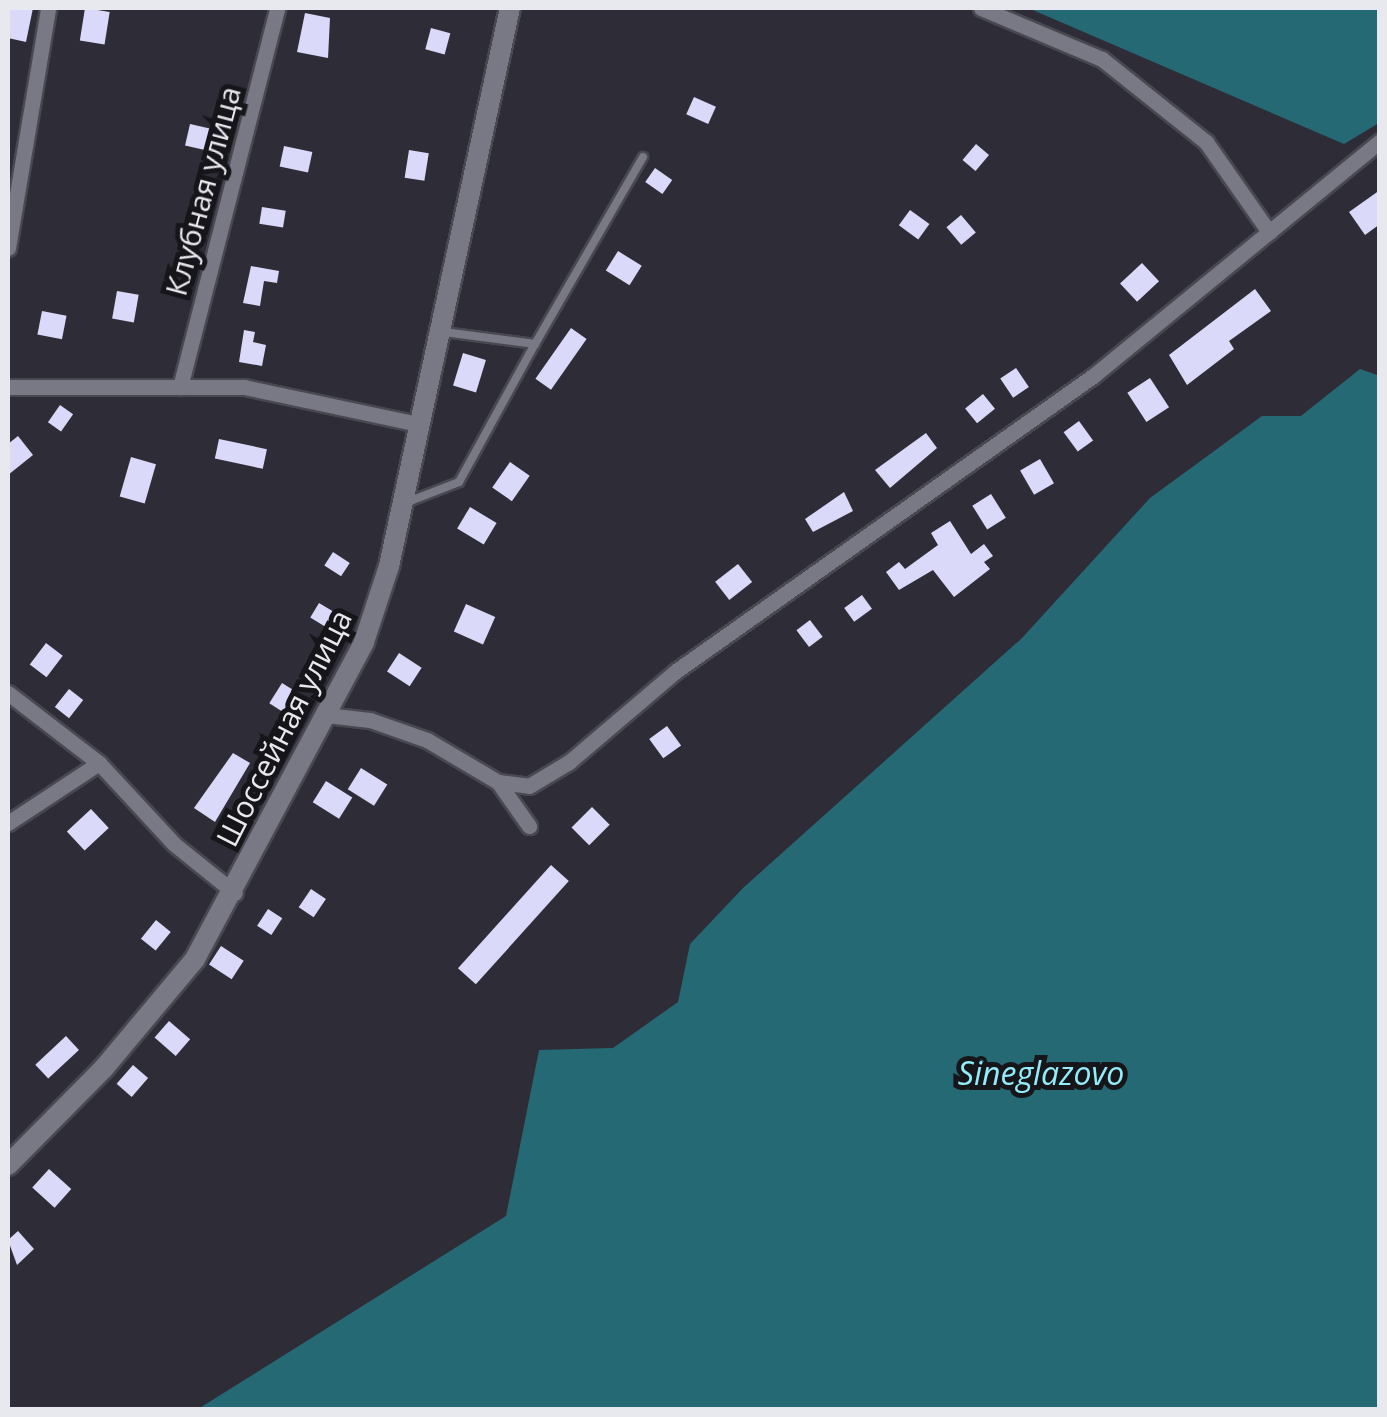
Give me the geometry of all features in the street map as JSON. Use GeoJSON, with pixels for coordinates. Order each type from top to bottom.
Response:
{"type":"FeatureCollection","features":[{"type":"Feature","properties":{"kind":"street"},"geometry":{"type":"LineString","coordinates":[[8,248],[48,8]]}},
{"type":"Feature","properties":{"kind":"street","name":"Клубная улица"},"geometry":{"type":"LineString","coordinates":[[180,388],[277,8]]}},
{"type":"Feature","properties":{"kind":"street","name":"Шоссейная улица"},"geometry":{"type":"LineString","coordinates":[[8,1165],[154,1012],[234,893],[378,605],[404,503],[510,8]]}},
{"type":"Feature","properties":{"kind":"street"},"geometry":{"type":"LineString","coordinates":[[981,8],[1102,60],[1206,142],[1269,232]]}},
{"type":"Feature","properties":{"kind":"street"},"geometry":{"type":"LineString","coordinates":[[326,715],[396,727],[498,782],[529,786],[570,762],[676,672],[1093,376],[1380,141]]}},
{"type":"Feature","properties":{"kind":"street"},"geometry":{"type":"LineString","coordinates":[[8,387],[180,388],[303,396],[418,424]]}},
{"type":"Feature","properties":{"kind":"street"},"geometry":{"type":"LineString","coordinates":[[8,693],[99,764],[174,844],[234,893]]}},
{"type":"Feature","properties":{"kind":"street"},"geometry":{"type":"LineString","coordinates":[[8,822],[99,764]]}},
{"type":"Feature","properties":{"kind":"street"},"geometry":{"type":"LineString","coordinates":[[498,782],[530,826]]}},
{"type":"Feature","properties":{"kind":"lane"},"geometry":{"type":"LineString","coordinates":[[404,503],[459,482],[534,344],[644,157]]}},
{"type":"Feature","properties":{"kind":"lane"},"geometry":{"type":"LineString","coordinates":[[439,332],[534,344]]}},
{"type":"Feature","properties":{"kind":"water"},"geometry":{"type":"Polygon","coordinates":[[[1028,8],[1379,8],[1379,123],[1344,144],[1028,8]]]}},
{"type":"Feature","properties":{"kind":"water","name":"Sineglazovo"},"geometry":{"type":"Polygon","coordinates":[[[1360,369],[1380,376],[1379,1409],[198,1409],[506,1216],[539,1050],[613,1048],[678,1002],[690,944],[743,888],[1022,638],[1150,498],[1262,416],[1301,416],[1360,369]]]}},
{"type":"Feature","properties":{"kind":"building"},"geometry":{"type":"Polygon","coordinates":[[[8,8],[33,8],[26,42],[8,38],[8,8]]]}},
{"type":"Feature","properties":{"kind":"building"},"geometry":{"type":"Polygon","coordinates":[[[85,8],[110,12],[105,45],[80,41],[85,8]]]}},
{"type":"Feature","properties":{"kind":"building"},"geometry":{"type":"Polygon","coordinates":[[[305,13],[330,18],[328,58],[297,52],[305,13]]]}},
{"type":"Feature","properties":{"kind":"building"},"geometry":{"type":"Polygon","coordinates":[[[431,28],[450,33],[445,54],[425,49],[431,28]]]}},
{"type":"Feature","properties":{"kind":"building"},"geometry":{"type":"Polygon","coordinates":[[[694,97],[716,107],[708,124],[686,114],[694,97]]]}},
{"type":"Feature","properties":{"kind":"building"},"geometry":{"type":"Polygon","coordinates":[[[190,124],[215,130],[210,151],[185,145],[190,124]]]}},
{"type":"Feature","properties":{"kind":"building"},"geometry":{"type":"Polygon","coordinates":[[[976,144],[989,155],[976,171],[963,160],[976,144]]]}},
{"type":"Feature","properties":{"kind":"building"},"geometry":{"type":"Polygon","coordinates":[[[284,146],[312,152],[308,173],[280,167],[284,146]]]}},
{"type":"Feature","properties":{"kind":"building"},"geometry":{"type":"Polygon","coordinates":[[[409,150],[429,153],[424,181],[405,178],[409,150]]]}},
{"type":"Feature","properties":{"kind":"building"},"geometry":{"type":"Polygon","coordinates":[[[655,168],[672,180],[662,194],[645,182],[655,168]]]}},
{"type":"Feature","properties":{"kind":"building"},"geometry":{"type":"Polygon","coordinates":[[[1380,190],[1380,224],[1365,235],[1349,212],[1380,190]]]}},
{"type":"Feature","properties":{"kind":"building"},"geometry":{"type":"Polygon","coordinates":[[[262,207],[286,211],[283,228],[259,224],[262,207]]]}},
{"type":"Feature","properties":{"kind":"building"},"geometry":{"type":"Polygon","coordinates":[[[910,210],[929,224],[918,239],[899,225],[910,210]]]}},
{"type":"Feature","properties":{"kind":"building"},"geometry":{"type":"Polygon","coordinates":[[[961,215],[976,233],[961,245],[946,227],[961,215]]]}},
{"type":"Feature","properties":{"kind":"building"},"geometry":{"type":"Polygon","coordinates":[[[618,251],[642,266],[630,285],[606,271],[618,251]]]}},
{"type":"Feature","properties":{"kind":"building"},"geometry":{"type":"Polygon","coordinates":[[[1142,263],[1159,281],[1137,302],[1120,283],[1142,263]]]}},
{"type":"Feature","properties":{"kind":"building"},"geometry":{"type":"Polygon","coordinates":[[[251,266],[279,271],[277,283],[264,281],[260,306],[243,303],[251,266]]]}},
{"type":"Feature","properties":{"kind":"building"},"geometry":{"type":"Polygon","coordinates":[[[1255,289],[1271,311],[1229,341],[1234,349],[1187,385],[1169,355],[1255,289]]]}},
{"type":"Feature","properties":{"kind":"building"},"geometry":{"type":"Polygon","coordinates":[[[117,291],[139,295],[134,322],[112,319],[117,291]]]}},
{"type":"Feature","properties":{"kind":"building"},"geometry":{"type":"Polygon","coordinates":[[[42,311],[67,316],[62,339],[37,335],[42,311]]]}},
{"type":"Feature","properties":{"kind":"building"},"geometry":{"type":"Polygon","coordinates":[[[571,328],[587,339],[551,390],[535,379],[571,328]]]}},
{"type":"Feature","properties":{"kind":"building"},"geometry":{"type":"Polygon","coordinates":[[[244,330],[255,332],[253,342],[266,345],[262,366],[239,362],[244,330]]]}},
{"type":"Feature","properties":{"kind":"building"},"geometry":{"type":"Polygon","coordinates":[[[463,353],[486,360],[476,393],[453,386],[463,353]]]}},
{"type":"Feature","properties":{"kind":"building"},"geometry":{"type":"Polygon","coordinates":[[[1016,368],[1029,387],[1013,398],[1000,379],[1016,368]]]}},
{"type":"Feature","properties":{"kind":"building"},"geometry":{"type":"Polygon","coordinates":[[[1150,378],[1169,407],[1146,422],[1127,393],[1150,378]]]}},
{"type":"Feature","properties":{"kind":"building"},"geometry":{"type":"Polygon","coordinates":[[[983,394],[995,409],[977,423],[965,408],[983,394]]]}},
{"type":"Feature","properties":{"kind":"building"},"geometry":{"type":"Polygon","coordinates":[[[60,405],[73,414],[61,431],[48,422],[60,405]]]}},
{"type":"Feature","properties":{"kind":"building"},"geometry":{"type":"Polygon","coordinates":[[[1079,421],[1093,440],[1078,452],[1064,432],[1079,421]]]}},
{"type":"Feature","properties":{"kind":"building"},"geometry":{"type":"Polygon","coordinates":[[[926,433],[937,448],[890,488],[875,470],[926,433]]]}},
{"type":"Feature","properties":{"kind":"building"},"geometry":{"type":"Polygon","coordinates":[[[18,436],[33,455],[8,475],[8,444],[18,436]]]}},
{"type":"Feature","properties":{"kind":"building"},"geometry":{"type":"Polygon","coordinates":[[[219,439],[267,449],[263,469],[215,459],[219,439]]]}},
{"type":"Feature","properties":{"kind":"building"},"geometry":{"type":"Polygon","coordinates":[[[131,457],[156,464],[145,504],[120,496],[131,457]]]}},
{"type":"Feature","properties":{"kind":"building"},"geometry":{"type":"Polygon","coordinates":[[[1040,459],[1054,483],[1034,495],[1020,470],[1040,459]]]}},
{"type":"Feature","properties":{"kind":"building"},"geometry":{"type":"Polygon","coordinates":[[[510,462],[530,476],[512,501],[492,487],[510,462]]]}},
{"type":"Feature","properties":{"kind":"building"},"geometry":{"type":"Polygon","coordinates":[[[844,492],[853,511],[813,532],[805,519],[844,492]]]}},
{"type":"Feature","properties":{"kind":"building"},"geometry":{"type":"Polygon","coordinates":[[[991,494],[1006,518],[987,529],[972,506],[991,494]]]}},
{"type":"Feature","properties":{"kind":"building"},"geometry":{"type":"Polygon","coordinates":[[[470,507],[497,523],[484,544],[457,528],[470,507]]]}},
{"type":"Feature","properties":{"kind":"building"},"geometry":{"type":"Polygon","coordinates":[[[950,521],[971,554],[984,544],[993,556],[984,562],[990,569],[954,597],[933,570],[899,590],[886,572],[899,562],[905,569],[938,545],[931,533],[950,521]]]}},
{"type":"Feature","properties":{"kind":"building"},"geometry":{"type":"Polygon","coordinates":[[[333,552],[350,563],[341,576],[324,565],[333,552]]]}},
{"type":"Feature","properties":{"kind":"building"},"geometry":{"type":"Polygon","coordinates":[[[738,564],[752,582],[729,600],[715,582],[738,564]]]}},
{"type":"Feature","properties":{"kind":"building"},"geometry":{"type":"Polygon","coordinates":[[[862,595],[872,609],[854,622],[844,608],[862,595]]]}},
{"type":"Feature","properties":{"kind":"building"},"geometry":{"type":"Polygon","coordinates":[[[319,603],[337,614],[328,628],[310,618],[319,603]]]}},
{"type":"Feature","properties":{"kind":"building"},"geometry":{"type":"Polygon","coordinates":[[[466,604],[495,617],[483,644],[454,631],[466,604]]]}},
{"type":"Feature","properties":{"kind":"building"},"geometry":{"type":"Polygon","coordinates":[[[810,620],[823,637],[809,647],[796,630],[810,620]]]}},
{"type":"Feature","properties":{"kind":"building"},"geometry":{"type":"Polygon","coordinates":[[[46,643],[63,656],[47,677],[30,665],[46,643]]]}},
{"type":"Feature","properties":{"kind":"building"},"geometry":{"type":"Polygon","coordinates":[[[399,653],[422,668],[410,686],[387,671],[399,653]]]}},
{"type":"Feature","properties":{"kind":"building"},"geometry":{"type":"Polygon","coordinates":[[[282,683],[298,693],[285,713],[269,703],[282,683]]]}},
{"type":"Feature","properties":{"kind":"building"},"geometry":{"type":"Polygon","coordinates":[[[69,689],[83,700],[69,718],[55,707],[69,689]]]}},
{"type":"Feature","properties":{"kind":"building"},"geometry":{"type":"Polygon","coordinates":[[[667,726],[681,745],[663,758],[649,739],[667,726]]]}},
{"type":"Feature","properties":{"kind":"building"},"geometry":{"type":"Polygon","coordinates":[[[233,753],[250,763],[215,822],[194,808],[233,753]]]}},
{"type":"Feature","properties":{"kind":"building"},"geometry":{"type":"Polygon","coordinates":[[[361,768],[387,784],[374,806],[348,789],[361,768]]]}},
{"type":"Feature","properties":{"kind":"building"},"geometry":{"type":"Polygon","coordinates":[[[326,781],[352,797],[339,819],[313,802],[326,781]]]}},
{"type":"Feature","properties":{"kind":"building"},"geometry":{"type":"Polygon","coordinates":[[[592,807],[610,825],[589,845],[571,828],[592,807]]]}},
{"type":"Feature","properties":{"kind":"building"},"geometry":{"type":"Polygon","coordinates":[[[91,809],[109,828],[85,851],[67,832],[91,809]]]}},
{"type":"Feature","properties":{"kind":"building"},"geometry":{"type":"Polygon","coordinates":[[[551,865],[569,881],[476,984],[458,968],[551,865]]]}},
{"type":"Feature","properties":{"kind":"building"},"geometry":{"type":"Polygon","coordinates":[[[311,889],[326,899],[314,917],[299,907],[311,889]]]}},
{"type":"Feature","properties":{"kind":"building"},"geometry":{"type":"Polygon","coordinates":[[[268,909],[282,918],[271,935],[257,926],[268,909]]]}},
{"type":"Feature","properties":{"kind":"building"},"geometry":{"type":"Polygon","coordinates":[[[156,920],[171,932],[156,951],[141,939],[156,920]]]}},
{"type":"Feature","properties":{"kind":"building"},"geometry":{"type":"Polygon","coordinates":[[[221,946],[244,961],[232,979],[209,964],[221,946]]]}},
{"type":"Feature","properties":{"kind":"building"},"geometry":{"type":"Polygon","coordinates":[[[169,1021],[190,1039],[176,1056],[155,1038],[169,1021]]]}},
{"type":"Feature","properties":{"kind":"building"},"geometry":{"type":"Polygon","coordinates":[[[66,1036],[79,1050],[48,1079],[35,1065],[66,1036]]]}},
{"type":"Feature","properties":{"kind":"building"},"geometry":{"type":"Polygon","coordinates":[[[133,1065],[148,1078],[132,1097],[117,1084],[133,1065]]]}},
{"type":"Feature","properties":{"kind":"building"},"geometry":{"type":"Polygon","coordinates":[[[49,1169],[71,1189],[55,1208],[32,1188],[49,1169]]]}},
{"type":"Feature","properties":{"kind":"building"},"geometry":{"type":"Polygon","coordinates":[[[18,1231],[34,1249],[17,1265],[8,1240],[18,1231]]]}}]}
